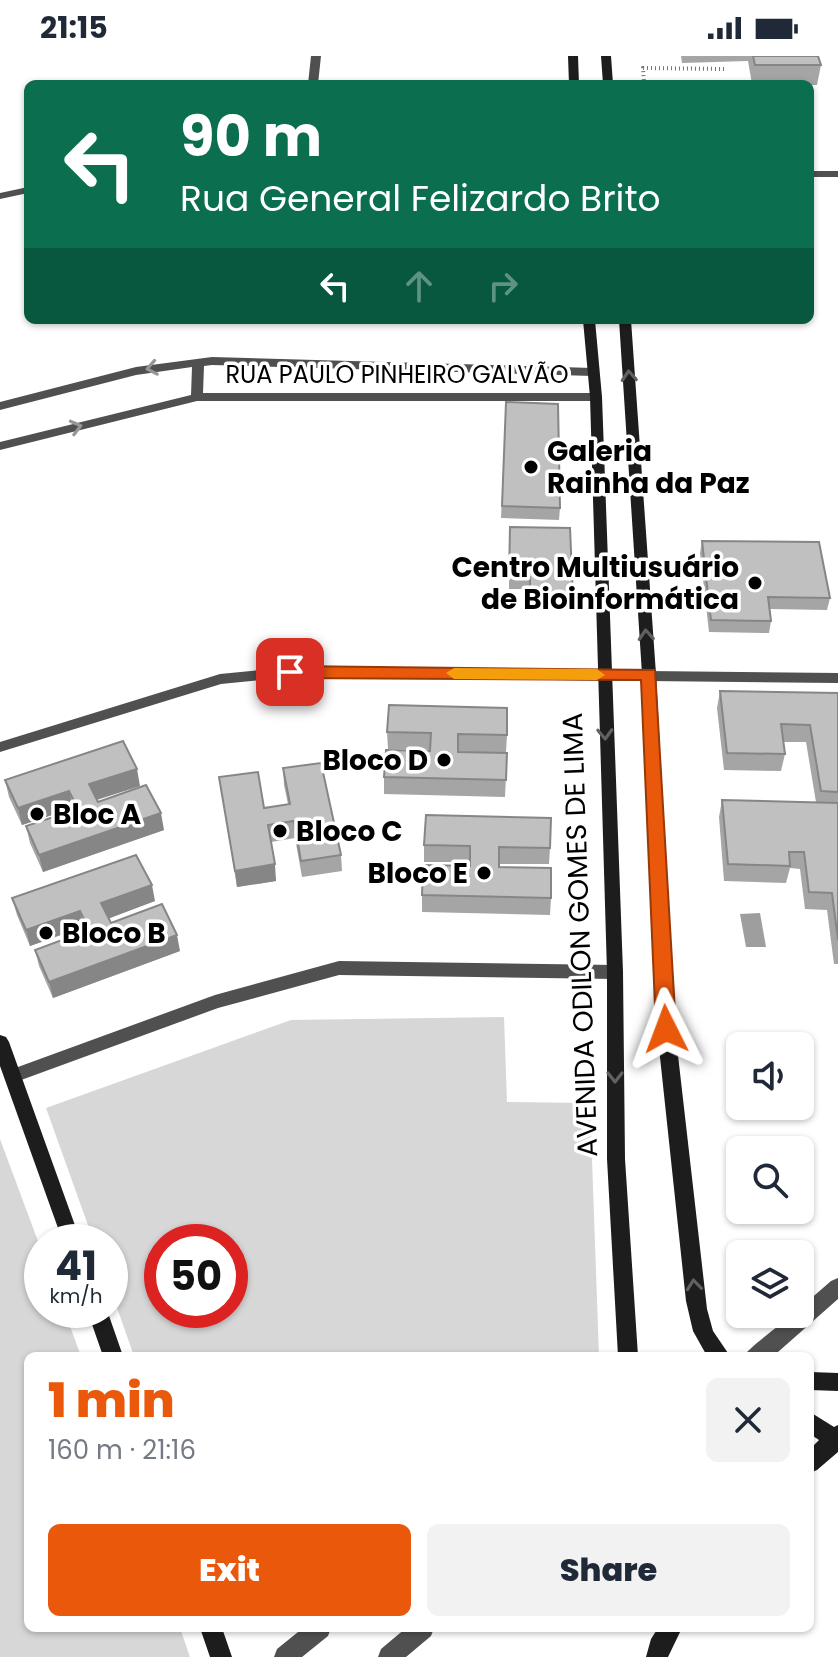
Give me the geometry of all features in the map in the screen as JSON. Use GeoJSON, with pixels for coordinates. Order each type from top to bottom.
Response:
{"type":"FeatureCollection","features":[{"type":"Feature","properties":{"kind":"main road"},"geometry":{"type":"LineString","coordinates":[[573,56],[574,80]]}},
{"type":"Feature","properties":{"kind":"main road"},"geometry":{"type":"LineString","coordinates":[[606,56],[608,80]]}},
{"type":"Feature","properties":{"kind":"main road","name":"AVENIDA ODILON GOMES DE LIMA"},"geometry":{"type":"LineString","coordinates":[[589,324],[596,397],[615,972],[616,1159],[628,1352]]}},
{"type":"Feature","properties":{"kind":"main road"},"geometry":{"type":"LineString","coordinates":[[625,324],[649,674],[666,1029],[700,1325],[709,1346],[716,1352]]}},
{"type":"Feature","properties":{"kind":"main road"},"geometry":{"type":"LineString","coordinates":[[0,1042],[66,1224]]}},
{"type":"Feature","properties":{"kind":"main road"},"geometry":{"type":"LineString","coordinates":[[103,1328],[112,1352]]}},
{"type":"Feature","properties":{"kind":"main road"},"geometry":{"type":"LineString","coordinates":[[814,1381],[838,1382]]}},
{"type":"Feature","properties":{"kind":"main road"},"geometry":{"type":"LineString","coordinates":[[814,1424],[837,1438],[814,1459]]}},
{"type":"Feature","properties":{"kind":"main road"},"geometry":{"type":"LineString","coordinates":[[212,1632],[221,1657]]}},
{"type":"Feature","properties":{"kind":"street"},"geometry":{"type":"LineString","coordinates":[[313,80],[316,56]]}},
{"type":"Feature","properties":{"kind":"street"},"geometry":{"type":"LineString","coordinates":[[814,174],[838,174]]}},
{"type":"Feature","properties":{"kind":"street"},"geometry":{"type":"LineString","coordinates":[[0,196],[24,191]]}},
{"type":"Feature","properties":{"kind":"street","name":"RUA PAULO PINHEIRO GALVÃO"},"geometry":{"type":"LineString","coordinates":[[0,406],[136,371],[198,362],[593,372]]}},
{"type":"Feature","properties":{"kind":"street","name":"RUA PAULO PINHEIRO GALVÃO"},"geometry":{"type":"LineString","coordinates":[[197,397],[198,362]]}},
{"type":"Feature","properties":{"kind":"street","name":"RUA PAULO PINHEIRO GALVÃO"},"geometry":{"type":"LineString","coordinates":[[0,446],[197,397],[596,397]]}},
{"type":"Feature","properties":{"kind":"street"},"geometry":{"type":"LineString","coordinates":[[0,747],[220,679],[290,672],[838,678]]}},
{"type":"Feature","properties":{"kind":"street"},"geometry":{"type":"LineString","coordinates":[[13,1076],[234,997],[298,976],[339,968],[615,972]]}},
{"type":"Feature","properties":{"kind":"street"},"geometry":{"type":"LineString","coordinates":[[761,1352],[838,1287]]}},
{"type":"Feature","properties":{"kind":"street"},"geometry":{"type":"LineString","coordinates":[[285,1657],[315,1632]]}},
{"type":"Feature","properties":{"kind":"street"},"geometry":{"type":"LineString","coordinates":[[389,1657],[418,1632]]}},
{"type":"Feature","properties":{"kind":"path"},"geometry":{"type":"LineString","coordinates":[[644,80],[643,68],[724,69]]}},
{"type":"Feature","properties":{"kind":"shaded area"},"geometry":{"type":"Polygon","coordinates":[[[760,913],[766,947],[746,947],[740,914],[760,913]]]}},
{"type":"Feature","properties":{"kind":"shaded area"},"geometry":{"type":"Polygon","coordinates":[[[504,1017],[507,1102],[590,1103],[599,1352],[133,1352],[124,1328],[128,1328],[128,1224],[88,1224],[46,1108],[291,1020],[504,1017]]]}},
{"type":"Feature","properties":{"kind":"shaded area"},"geometry":{"type":"Polygon","coordinates":[[[0,1139],[32,1224],[24,1224],[24,1328],[71,1328],[80,1352],[24,1352],[24,1632],[181,1632],[190,1657],[0,1657],[0,1139]]]}},
{"type":"Feature","properties":{"kind":"building"},"geometry":{"type":"Polygon","coordinates":[[[753,56],[818,56],[821,65],[755,65],[753,56]]]}},
{"type":"Feature","properties":{"kind":"building","name":"Galeria Rainha da Paz"},"geometry":{"type":"Polygon","coordinates":[[[506,402],[558,404],[560,508],[502,506],[506,402]]]}},
{"type":"Feature","properties":{"kind":"building"},"geometry":{"type":"Polygon","coordinates":[[[510,527],[570,528],[573,597],[530,596],[530,577],[509,577],[510,527]]]}},
{"type":"Feature","properties":{"kind":"building"},"geometry":{"type":"Polygon","coordinates":[[[702,541],[819,542],[830,598],[768,597],[771,621],[711,620],[702,541]]]}},
{"type":"Feature","properties":{"kind":"building"},"geometry":{"type":"Polygon","coordinates":[[[720,691],[838,693],[838,792],[821,791],[810,725],[781,724],[785,754],[727,753],[720,691]]]}},
{"type":"Feature","properties":{"kind":"building"},"geometry":{"type":"Polygon","coordinates":[[[389,705],[507,708],[507,735],[458,734],[458,752],[507,753],[506,780],[384,777],[386,750],[430,751],[431,733],[387,732],[389,705]]]}},
{"type":"Feature","properties":{"kind":"building"},"geometry":{"type":"Polygon","coordinates":[[[123,741],[137,769],[89,784],[98,802],[146,785],[161,813],[39,855],[26,826],[78,809],[69,791],[18,808],[5,780],[123,741]]]}},
{"type":"Feature","properties":{"kind":"building","name":"Bloco C"},"geometry":{"type":"Polygon","coordinates":[[[321,763],[341,855],[301,861],[294,821],[268,825],[275,864],[235,871],[219,777],[258,772],[264,808],[290,804],[283,768],[321,763]]]}},
{"type":"Feature","properties":{"kind":"building"},"geometry":{"type":"Polygon","coordinates":[[[722,800],[838,803],[838,940],[832,893],[809,892],[804,852],[789,852],[790,866],[728,864],[722,800]]]}},
{"type":"Feature","properties":{"kind":"building"},"geometry":{"type":"Polygon","coordinates":[[[426,815],[551,818],[550,848],[499,847],[499,867],[551,868],[551,898],[422,895],[423,865],[470,866],[470,846],[424,845],[426,815]]]}},
{"type":"Feature","properties":{"kind":"building"},"geometry":{"type":"Polygon","coordinates":[[[136,855],[152,885],[101,903],[111,923],[162,904],[177,935],[49,982],[35,950],[89,930],[80,911],[26,930],[12,898],[136,855]]]}},
{"type":"Feature","properties":{"kind":"slow traffic"},"geometry":{"type":"LineString","coordinates":[[454,673],[597,675]]}},
{"type":"Feature","properties":{"kind":"place","name":"Galeria Rainha da Paz"},"geometry":{"type":"Point","coordinates":[531,467]}},
{"type":"Feature","properties":{"kind":"place","name":"Centro Multiusuário de Bioinformática"},"geometry":{"type":"Point","coordinates":[755,583]}},
{"type":"Feature","properties":{"kind":"place","name":"Bloco D"},"geometry":{"type":"Point","coordinates":[444,760]}},
{"type":"Feature","properties":{"kind":"place","name":"Bloc A"},"geometry":{"type":"Point","coordinates":[37,814]}},
{"type":"Feature","properties":{"kind":"place","name":"Bloco C"},"geometry":{"type":"Point","coordinates":[280,831]}},
{"type":"Feature","properties":{"kind":"place","name":"Bloco E"},"geometry":{"type":"Point","coordinates":[484,873]}},
{"type":"Feature","properties":{"kind":"place","name":"Bloco B"},"geometry":{"type":"Point","coordinates":[46,933]}},
{"type":"Feature","properties":{"kind":"route"},"geometry":{"type":"LineString","coordinates":[[290,672],[649,674],[666,1029]]}}]}
